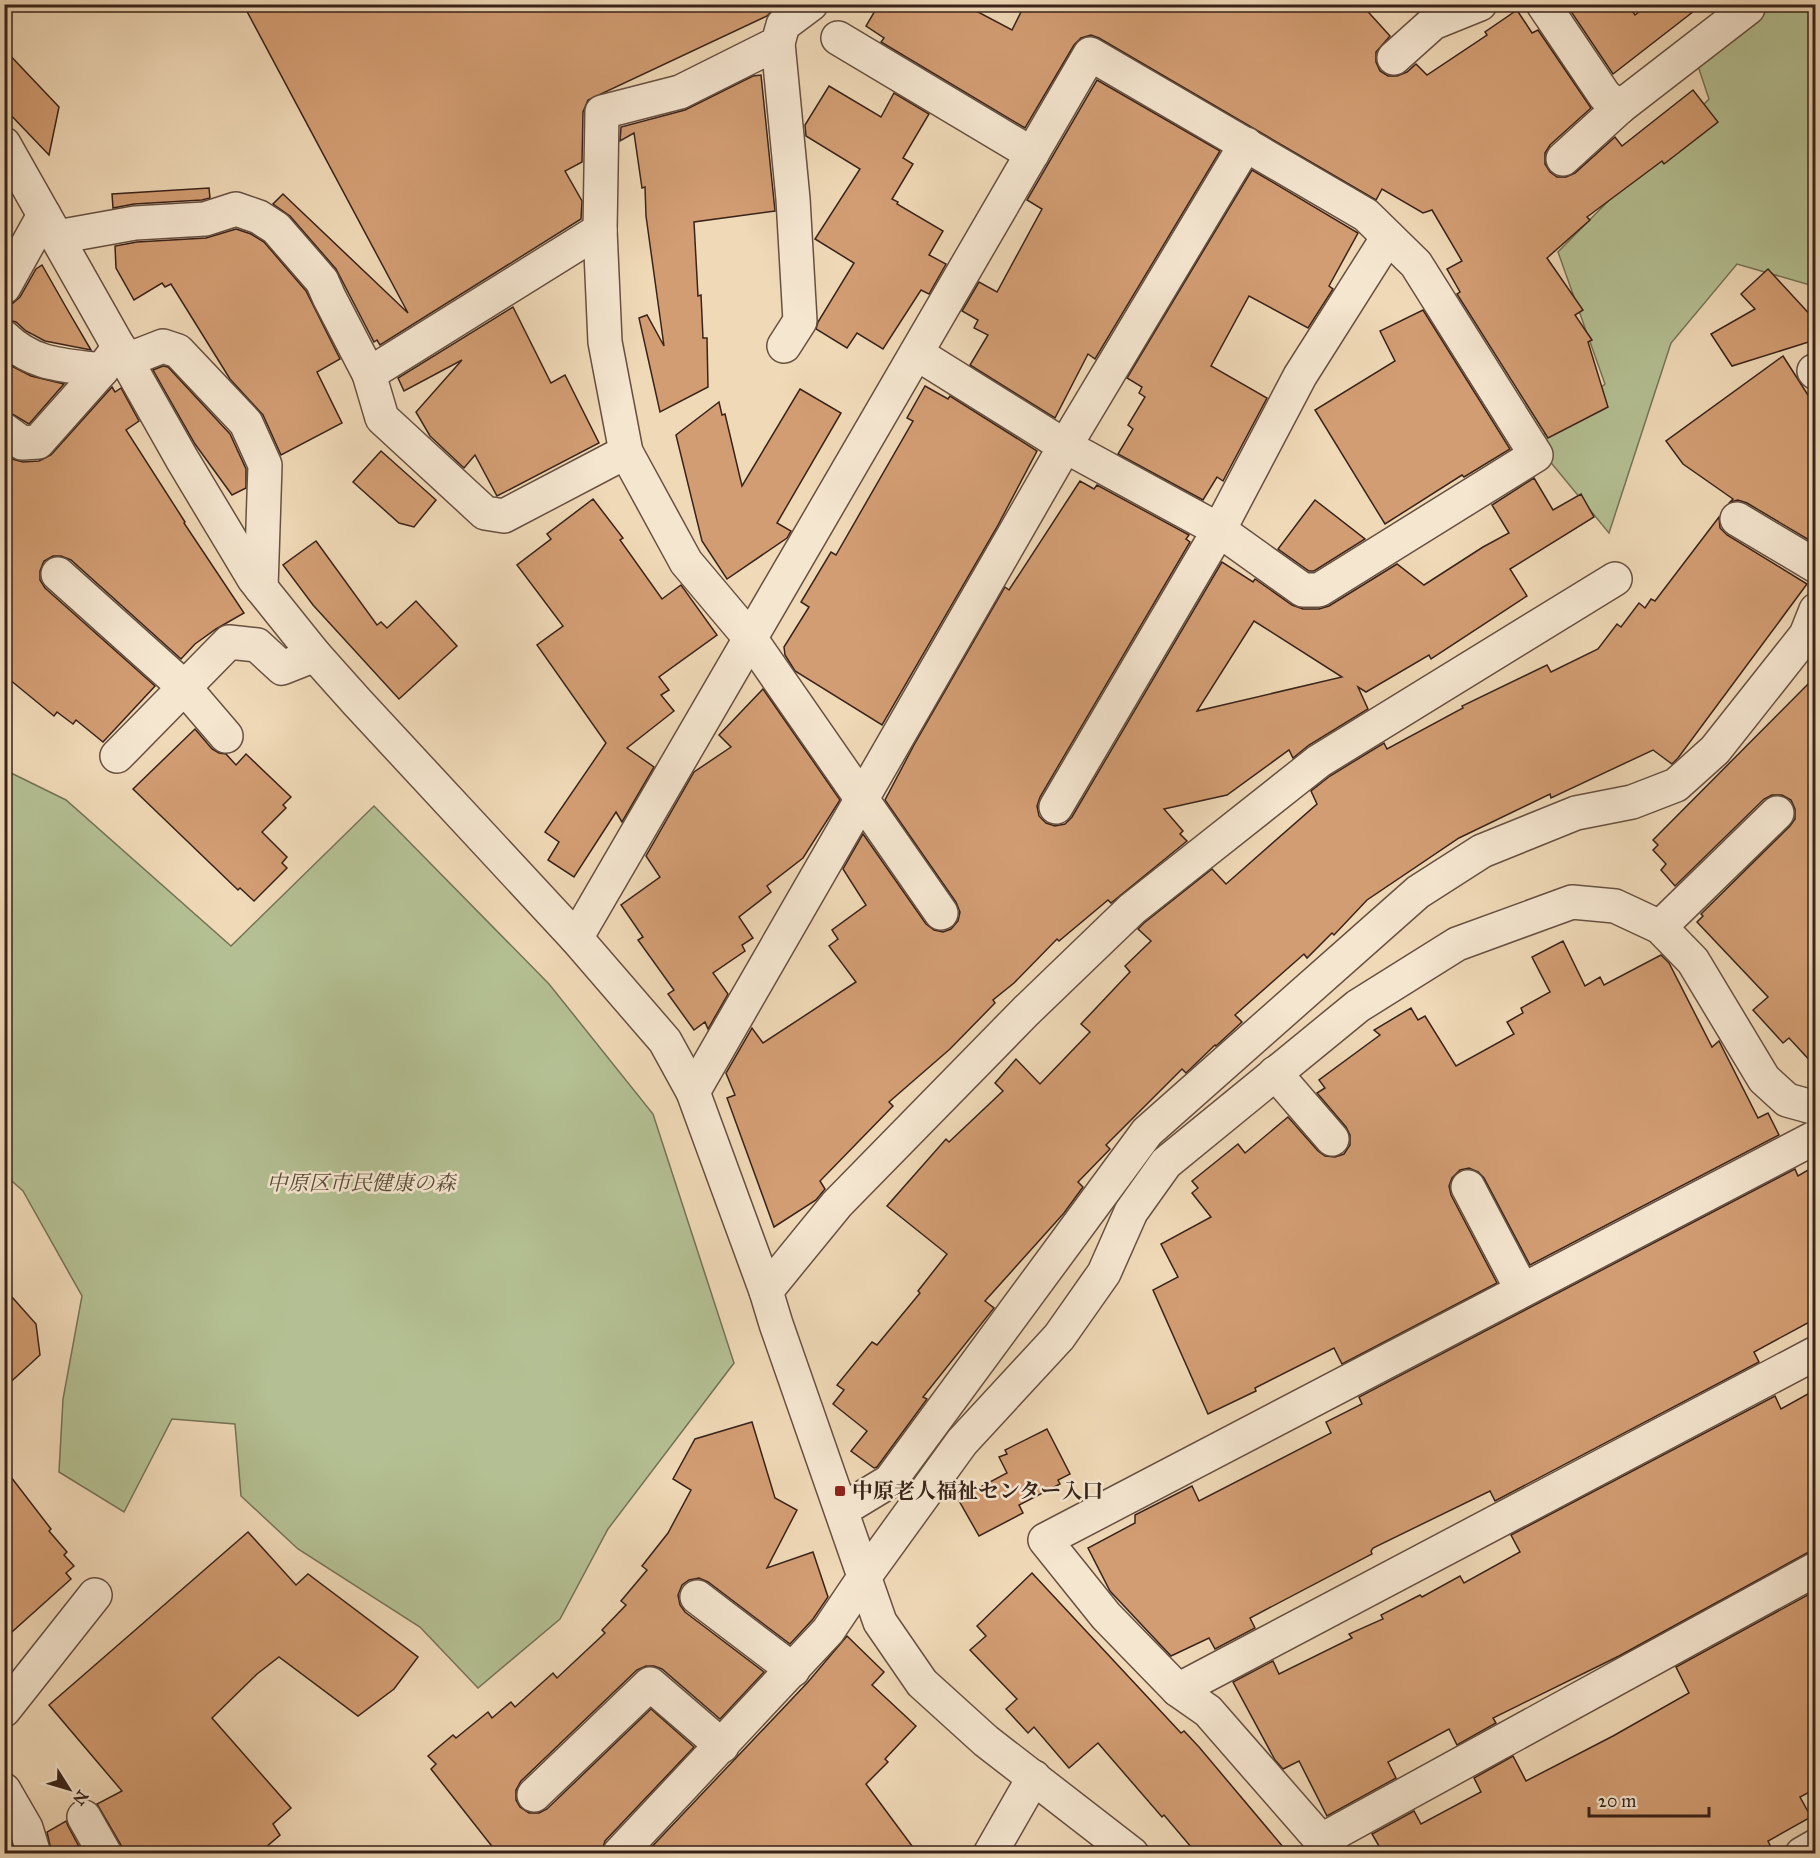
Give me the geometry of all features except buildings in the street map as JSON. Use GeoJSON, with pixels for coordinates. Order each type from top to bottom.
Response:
{"type":"FeatureCollection","features":[{"type":"Feature","properties":{"kind":"street"},"geometry":{"type":"LineString","coordinates":[[1394,58],[1425,14],[1480,4]]}},
{"type":"Feature","properties":{"kind":"street"},"geometry":{"type":"LineString","coordinates":[[1543,4],[1605,96],[1620,107]]}},
{"type":"Feature","properties":{"kind":"street"},"geometry":{"type":"LineString","coordinates":[[1563,159],[1620,107],[1748,8],[1749,4]]}},
{"type":"Feature","properties":{"kind":"street"},"geometry":{"type":"LineString","coordinates":[[799,21],[1032,154]]}},
{"type":"Feature","properties":{"kind":"street"},"geometry":{"type":"LineString","coordinates":[[799,21],[680,92],[602,112],[600,230],[605,342],[626,452],[686,562],[750,638],[941,913]]}},
{"type":"Feature","properties":{"kind":"street"},"geometry":{"type":"LineString","coordinates":[[784,346],[800,321],[793,199],[799,21]]}},
{"type":"Feature","properties":{"kind":"street"},"geometry":{"type":"LineString","coordinates":[[576,938],[750,638],[1090,54],[1246,144],[1319,175],[1366,215],[1416,264],[1536,455],[1319,590],[1303,590],[1219,530],[1065,446],[916,353]]}},
{"type":"Feature","properties":{"kind":"street"},"geometry":{"type":"LineString","coordinates":[[4,144],[51,226],[116,359],[182,459],[254,579],[315,655],[576,938],[665,1041],[693,1092],[766,1290],[880,1622],[922,1683],[986,1741],[1132,1854]]}},
{"type":"Feature","properties":{"kind":"street"},"geometry":{"type":"LineString","coordinates":[[693,1092],[1065,446],[1246,144]]}},
{"type":"Feature","properties":{"kind":"street"},"geometry":{"type":"LineString","coordinates":[[51,226],[205,219],[236,209],[259,217],[276,228],[322,281],[369,374],[382,418],[485,513],[504,516],[626,452]]}},
{"type":"Feature","properties":{"kind":"street"},"geometry":{"type":"LineString","coordinates":[[4,287],[51,226]]}},
{"type":"Feature","properties":{"kind":"street"},"geometry":{"type":"LineString","coordinates":[[369,374],[600,230]]}},
{"type":"Feature","properties":{"kind":"street"},"geometry":{"type":"LineString","coordinates":[[1056,807],[1219,530],[1300,376],[1388,237]]}},
{"type":"Feature","properties":{"kind":"street"},"geometry":{"type":"LineString","coordinates":[[4,338],[15,348],[42,362],[116,359],[163,346],[178,351],[246,423],[265,465],[261,588]]}},
{"type":"Feature","properties":{"kind":"street"},"geometry":{"type":"LineString","coordinates":[[4,430],[22,443],[38,442],[116,359]]}},
{"type":"Feature","properties":{"kind":"street"},"geometry":{"type":"LineString","coordinates":[[1737,519],[1815,566]]}},
{"type":"Feature","properties":{"kind":"street"},"geometry":{"type":"LineString","coordinates":[[58,574],[184,687],[226,736]]}},
{"type":"Feature","properties":{"kind":"street"},"geometry":{"type":"LineString","coordinates":[[766,1290],[837,1204],[1026,1011],[1132,909],[1319,761],[1615,579]]}},
{"type":"Feature","properties":{"kind":"street"},"geometry":{"type":"LineString","coordinates":[[842,1510],[890,1481],[1147,1132],[1418,892],[1482,851],[1576,813],[1632,802],[1676,785],[1715,750],[1806,635],[1815,610]]}},
{"type":"Feature","properties":{"kind":"street"},"geometry":{"type":"LineString","coordinates":[[117,756],[229,642],[257,645],[282,668],[315,655]]}},
{"type":"Feature","properties":{"kind":"street"},"geometry":{"type":"LineString","coordinates":[[1660,927],[1777,813]]}},
{"type":"Feature","properties":{"kind":"street"},"geometry":{"type":"LineString","coordinates":[[619,1854],[828,1631],[962,1442],[1059,1337],[1104,1274],[1131,1212],[1166,1163],[1358,1006],[1457,944],[1572,902],[1615,906],[1660,927],[1694,961],[1764,1079],[1786,1100],[1815,1108]]}},
{"type":"Feature","properties":{"kind":"street"},"geometry":{"type":"LineString","coordinates":[[1275,1073],[1332,1139]]}},
{"type":"Feature","properties":{"kind":"street"},"geometry":{"type":"LineString","coordinates":[[1815,1137],[1037,1542],[1178,1690],[1208,1711],[1327,1847],[1815,1569]]}},
{"type":"Feature","properties":{"kind":"street"},"geometry":{"type":"LineString","coordinates":[[1468,1186],[1522,1290]]}},
{"type":"Feature","properties":{"kind":"street"},"geometry":{"type":"LineString","coordinates":[[1178,1690],[1815,1353]]}},
{"type":"Feature","properties":{"kind":"street"},"geometry":{"type":"LineString","coordinates":[[4,1710],[95,1595]]}},
{"type":"Feature","properties":{"kind":"street"},"geometry":{"type":"LineString","coordinates":[[698,1598],[793,1670]]}},
{"type":"Feature","properties":{"kind":"street"},"geometry":{"type":"LineString","coordinates":[[534,1795],[650,1684],[722,1746]]}},
{"type":"Feature","properties":{"kind":"street"},"geometry":{"type":"LineString","coordinates":[[990,1854],[1034,1777]]}},
{"type":"Feature","properties":{"kind":"street"},"geometry":{"type":"LineString","coordinates":[[4,1790],[26,1828],[34,1854]]}},
{"type":"Feature","properties":{"kind":"street"},"geometry":{"type":"LineString","coordinates":[[84,1817],[105,1854]]}},
{"type":"Feature","properties":{"kind":"street"},"geometry":{"type":"LineString","coordinates":[[1802,1854],[1815,1845]]}},
{"type":"Feature","properties":{"kind":"green space"},"geometry":{"type":"Polygon","coordinates":[[[1754,5],[1815,5],[1815,285],[1737,264],[1671,343],[1609,533],[1534,442],[1605,384],[1558,252],[1709,99],[1698,66],[1754,5]]]}},
{"type":"Feature","properties":{"kind":"green space","name":"中原区市民健康の森"},"geometry":{"type":"Polygon","coordinates":[[[5,770],[66,800],[231,946],[374,806],[549,984],[653,1114],[734,1363],[608,1529],[560,1619],[478,1688],[420,1627],[298,1549],[241,1496],[235,1424],[172,1419],[124,1512],[59,1472],[63,1399],[82,1296],[23,1191],[5,1175],[5,770]]]}},
{"type":"Feature","properties":{"kind":"place","name":"中原老人福祉センター入口"},"geometry":{"type":"Point","coordinates":[840,1491]}}]}
